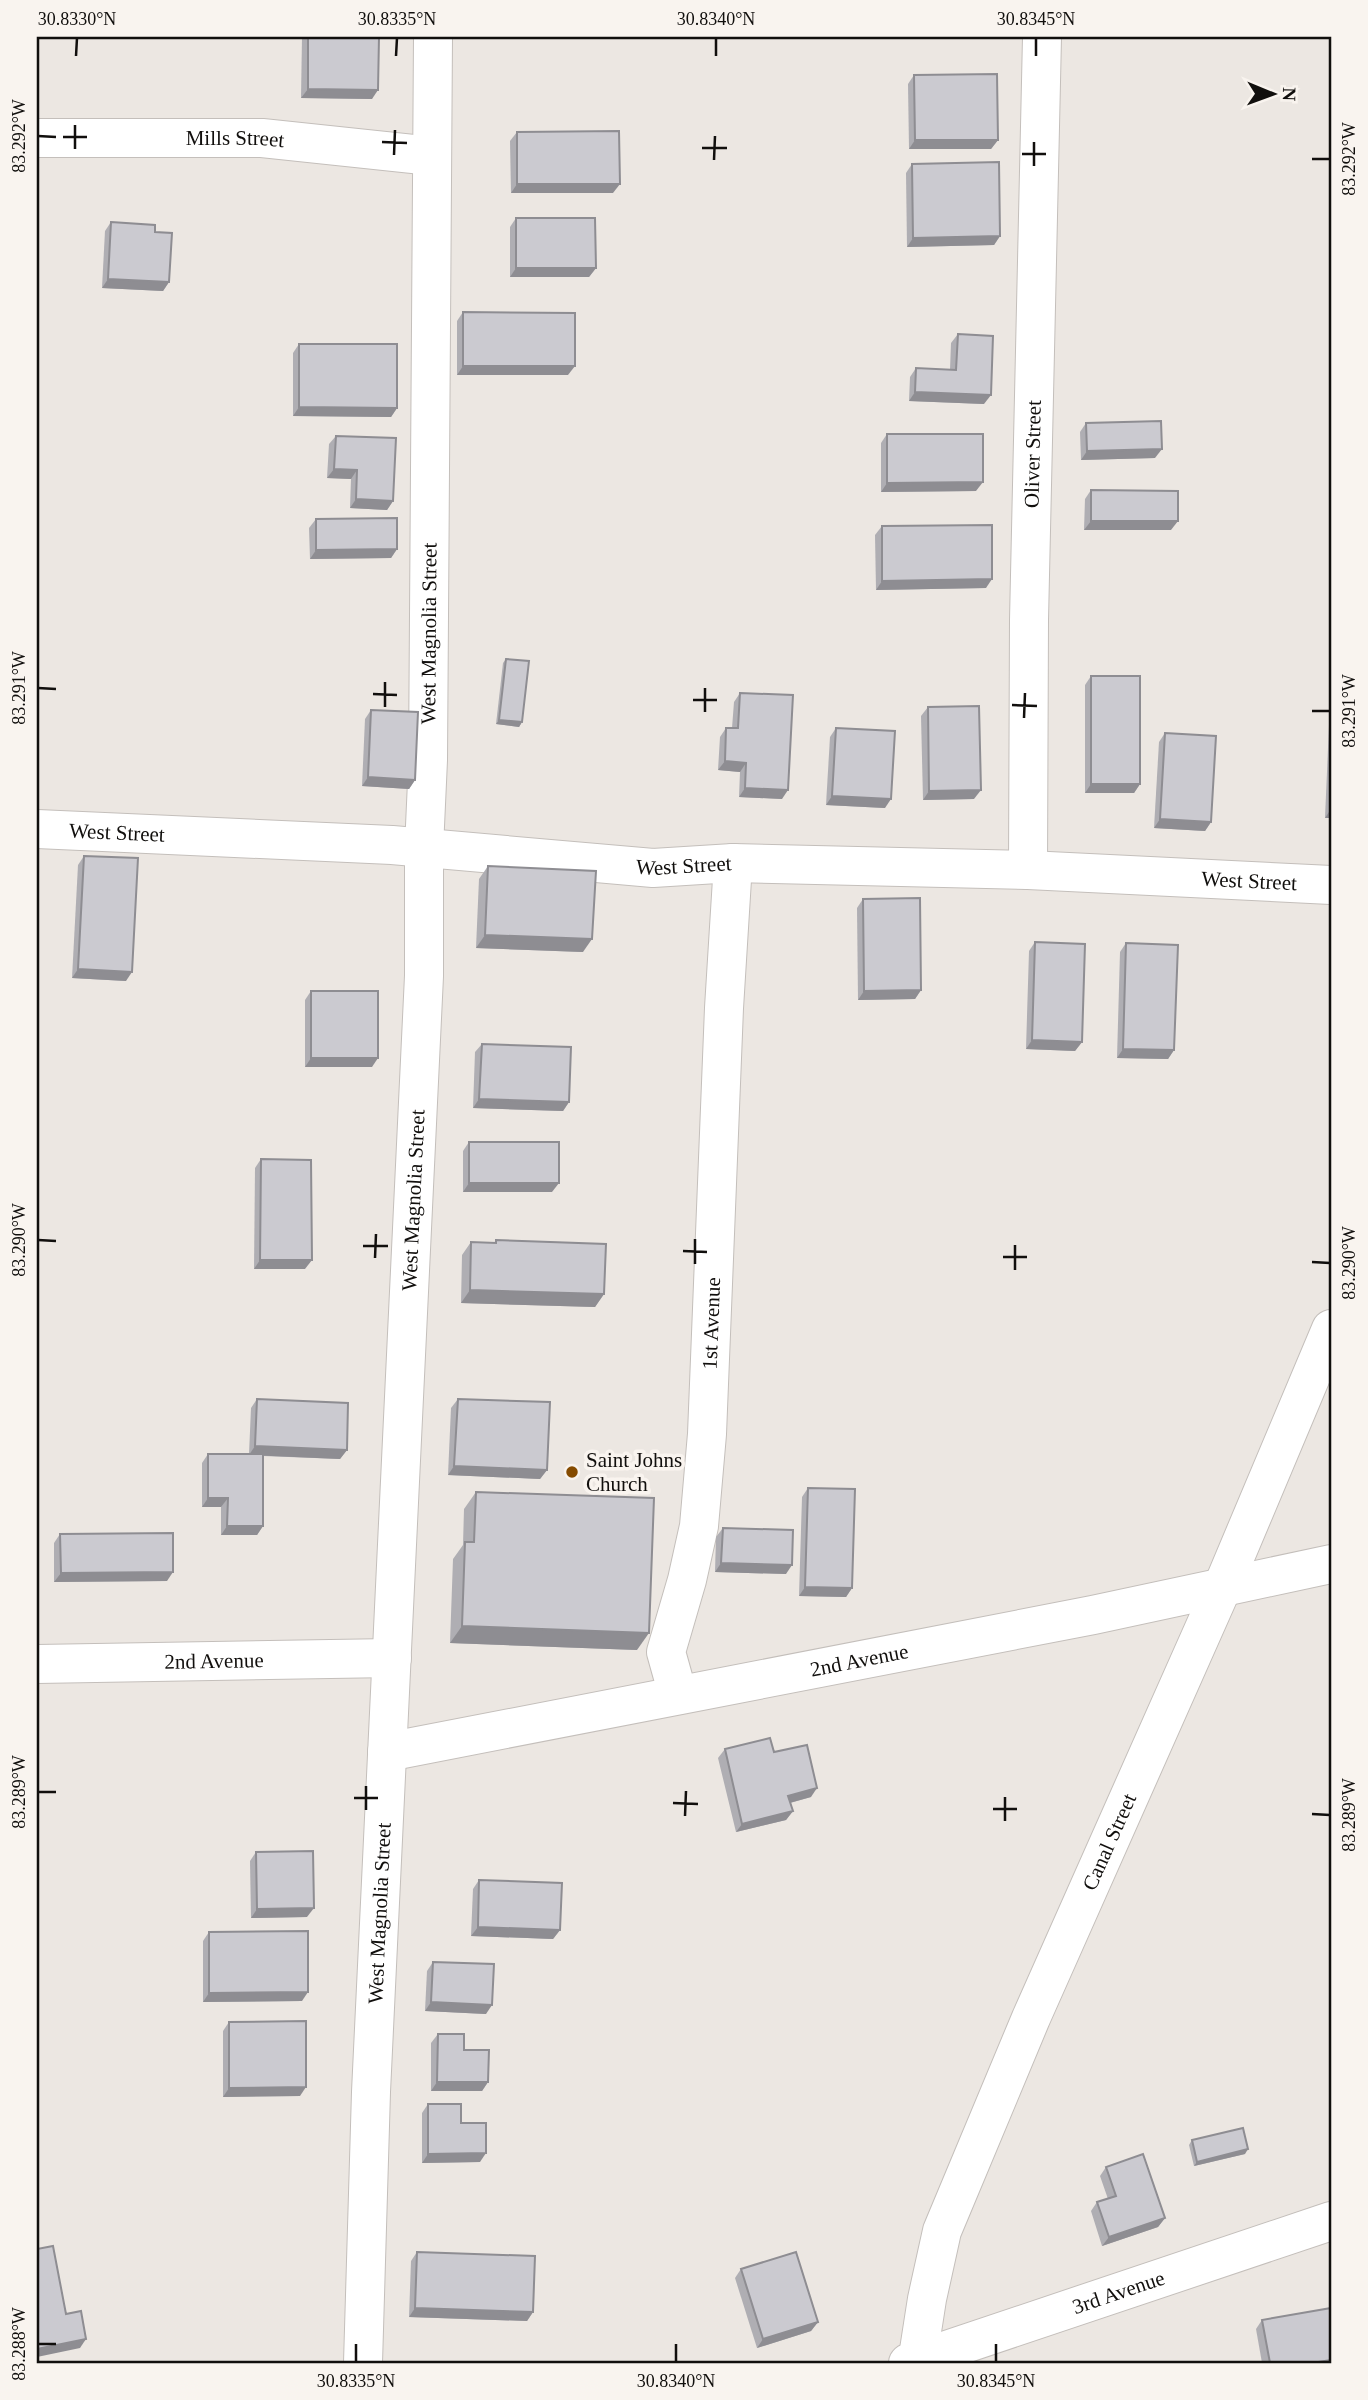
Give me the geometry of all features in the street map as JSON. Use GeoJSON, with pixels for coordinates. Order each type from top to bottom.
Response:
{"type":"FeatureCollection","features":[{"type":"Feature","properties":{"kind":"street","name":"West Magnolia Street"},"geometry":{"type":"LineString","coordinates":[[363,2363],[371,2092],[424,976],[433,37]]}},
{"type":"Feature","properties":{"kind":"street","name":"Oliver Street"},"geometry":{"type":"LineString","coordinates":[[1028,870],[1028,620],[1042,37]]}},
{"type":"Feature","properties":{"kind":"street","name":"Mills Street"},"geometry":{"type":"LineString","coordinates":[[37,138],[262,138],[432,156]]}},
{"type":"Feature","properties":{"kind":"street","name":"West Street"},"geometry":{"type":"LineString","coordinates":[[37,829],[392,845],[653,869],[733,863],[1028,870],[1331,885]]}},
{"type":"Feature","properties":{"kind":"street","name":"1st Avenue"},"geometry":{"type":"LineString","coordinates":[[678,1695],[666,1652],[688,1580],[699,1525],[706,1447],[724,1008],[733,863]]}},
{"type":"Feature","properties":{"kind":"street","name":"Canal Street"},"geometry":{"type":"LineString","coordinates":[[914,2362],[942,2231],[1031,2018],[1222,1588],[1331,1329]]}},
{"type":"Feature","properties":{"kind":"street","name":"2nd Avenue"},"geometry":{"type":"LineString","coordinates":[[387,1752],[1093,1615],[1331,1564]]}},
{"type":"Feature","properties":{"kind":"street","name":"2nd Avenue"},"geometry":{"type":"LineString","coordinates":[[37,1664],[392,1658]]}},
{"type":"Feature","properties":{"kind":"street","name":"3rd Avenue"},"geometry":{"type":"LineString","coordinates":[[914,2362],[1331,2221]]}},
{"type":"Feature","properties":{"kind":"building"},"geometry":{"type":"Polygon","coordinates":[[[308,37],[379,37],[378,90],[308,89],[308,37]]]}},
{"type":"Feature","properties":{"kind":"building"},"geometry":{"type":"Polygon","coordinates":[[[997,74],[998,140],[915,140],[914,75],[997,74]]]}},
{"type":"Feature","properties":{"kind":"building"},"geometry":{"type":"Polygon","coordinates":[[[619,131],[620,184],[517,184],[517,132],[619,131]]]}},
{"type":"Feature","properties":{"kind":"building"},"geometry":{"type":"Polygon","coordinates":[[[999,162],[1000,236],[913,238],[912,164],[999,162]]]}},
{"type":"Feature","properties":{"kind":"building"},"geometry":{"type":"Polygon","coordinates":[[[516,218],[595,218],[596,268],[516,268],[516,218]]]}},
{"type":"Feature","properties":{"kind":"building"},"geometry":{"type":"Polygon","coordinates":[[[111,222],[155,225],[155,232],[172,233],[169,282],[108,279],[111,222]]]}},
{"type":"Feature","properties":{"kind":"building"},"geometry":{"type":"Polygon","coordinates":[[[463,312],[575,313],[575,366],[463,366],[463,312]]]}},
{"type":"Feature","properties":{"kind":"building"},"geometry":{"type":"Polygon","coordinates":[[[958,334],[993,336],[991,395],[915,392],[916,368],[956,370],[958,334]]]}},
{"type":"Feature","properties":{"kind":"building"},"geometry":{"type":"Polygon","coordinates":[[[299,344],[397,344],[397,408],[299,407],[299,344]]]}},
{"type":"Feature","properties":{"kind":"building"},"geometry":{"type":"Polygon","coordinates":[[[1161,421],[1162,449],[1087,451],[1086,423],[1161,421]]]}},
{"type":"Feature","properties":{"kind":"building"},"geometry":{"type":"Polygon","coordinates":[[[887,434],[983,434],[983,482],[887,483],[887,434]]]}},
{"type":"Feature","properties":{"kind":"building"},"geometry":{"type":"Polygon","coordinates":[[[336,436],[396,438],[393,501],[356,499],[357,470],[334,469],[336,436]]]}},
{"type":"Feature","properties":{"kind":"building"},"geometry":{"type":"Polygon","coordinates":[[[1091,490],[1178,491],[1178,521],[1091,521],[1091,490]]]}},
{"type":"Feature","properties":{"kind":"building"},"geometry":{"type":"Polygon","coordinates":[[[397,518],[397,549],[316,550],[316,519],[397,518]]]}},
{"type":"Feature","properties":{"kind":"building"},"geometry":{"type":"Polygon","coordinates":[[[992,525],[992,579],[882,581],[882,526],[992,525]]]}},
{"type":"Feature","properties":{"kind":"building"},"geometry":{"type":"Polygon","coordinates":[[[506,659],[529,661],[522,722],[499,720],[506,659]]]}},
{"type":"Feature","properties":{"kind":"building"},"geometry":{"type":"Polygon","coordinates":[[[1091,676],[1140,676],[1140,784],[1091,784],[1091,676]]]}},
{"type":"Feature","properties":{"kind":"building"},"geometry":{"type":"Polygon","coordinates":[[[740,693],[793,695],[788,790],[745,788],[746,763],[725,761],[726,728],[738,728],[740,693]]]}},
{"type":"Feature","properties":{"kind":"building"},"geometry":{"type":"Polygon","coordinates":[[[979,706],[981,790],[929,791],[928,707],[979,706]]]}},
{"type":"Feature","properties":{"kind":"building"},"geometry":{"type":"Polygon","coordinates":[[[371,710],[418,712],[415,780],[368,777],[371,710]]]}},
{"type":"Feature","properties":{"kind":"building"},"geometry":{"type":"Polygon","coordinates":[[[836,728],[895,731],[891,799],[832,796],[836,728]]]}},
{"type":"Feature","properties":{"kind":"building"},"geometry":{"type":"Polygon","coordinates":[[[1165,733],[1216,736],[1211,822],[1160,819],[1165,733]]]}},
{"type":"Feature","properties":{"kind":"building"},"geometry":{"type":"Polygon","coordinates":[[[84,856],[138,858],[132,972],[78,969],[84,856]]]}},
{"type":"Feature","properties":{"kind":"building"},"geometry":{"type":"Polygon","coordinates":[[[488,866],[596,871],[592,939],[485,935],[488,866]]]}},
{"type":"Feature","properties":{"kind":"building"},"geometry":{"type":"Polygon","coordinates":[[[920,898],[921,990],[864,991],[863,899],[920,898]]]}},
{"type":"Feature","properties":{"kind":"building"},"geometry":{"type":"Polygon","coordinates":[[[1035,942],[1085,944],[1082,1042],[1032,1040],[1035,942]]]}},
{"type":"Feature","properties":{"kind":"building"},"geometry":{"type":"Polygon","coordinates":[[[1126,943],[1178,945],[1174,1050],[1123,1049],[1126,943]]]}},
{"type":"Feature","properties":{"kind":"building"},"geometry":{"type":"Polygon","coordinates":[[[311,991],[378,991],[378,1058],[311,1058],[311,991]]]}},
{"type":"Feature","properties":{"kind":"building"},"geometry":{"type":"Polygon","coordinates":[[[482,1044],[571,1047],[569,1102],[479,1099],[482,1044]]]}},
{"type":"Feature","properties":{"kind":"building"},"geometry":{"type":"Polygon","coordinates":[[[469,1142],[559,1142],[559,1183],[469,1183],[469,1142]]]}},
{"type":"Feature","properties":{"kind":"building"},"geometry":{"type":"Polygon","coordinates":[[[261,1159],[311,1160],[312,1260],[260,1260],[261,1159]]]}},
{"type":"Feature","properties":{"kind":"building"},"geometry":{"type":"Polygon","coordinates":[[[496,1240],[606,1244],[604,1294],[470,1290],[471,1242],[496,1243],[496,1240]]]}},
{"type":"Feature","properties":{"kind":"building"},"geometry":{"type":"Polygon","coordinates":[[[257,1399],[348,1403],[347,1450],[255,1446],[257,1399]]]}},
{"type":"Feature","properties":{"kind":"building"},"geometry":{"type":"Polygon","coordinates":[[[458,1399],[550,1402],[547,1470],[454,1466],[458,1399]]]}},
{"type":"Feature","properties":{"kind":"building"},"geometry":{"type":"Polygon","coordinates":[[[208,1454],[263,1454],[263,1526],[227,1526],[228,1498],[208,1498],[208,1454]]]}},
{"type":"Feature","properties":{"kind":"building"},"geometry":{"type":"Polygon","coordinates":[[[808,1488],[855,1489],[852,1588],[805,1587],[808,1488]]]}},
{"type":"Feature","properties":{"kind":"building"},"geometry":{"type":"Polygon","coordinates":[[[476,1492],[654,1498],[649,1633],[462,1626],[465,1542],[474,1542],[476,1492]]]}},
{"type":"Feature","properties":{"kind":"building"},"geometry":{"type":"Polygon","coordinates":[[[723,1528],[793,1530],[792,1565],[721,1563],[723,1528]]]}},
{"type":"Feature","properties":{"kind":"building"},"geometry":{"type":"Polygon","coordinates":[[[173,1533],[173,1572],[61,1573],[60,1534],[173,1533]]]}},
{"type":"Feature","properties":{"kind":"building"},"geometry":{"type":"Polygon","coordinates":[[[770,1738],[774,1752],[807,1745],[817,1788],[788,1796],[793,1811],[742,1824],[725,1749],[770,1738]]]}},
{"type":"Feature","properties":{"kind":"building"},"geometry":{"type":"Polygon","coordinates":[[[313,1851],[314,1908],[257,1909],[256,1852],[313,1851]]]}},
{"type":"Feature","properties":{"kind":"building"},"geometry":{"type":"Polygon","coordinates":[[[479,1880],[562,1883],[560,1930],[478,1927],[479,1880]]]}},
{"type":"Feature","properties":{"kind":"building"},"geometry":{"type":"Polygon","coordinates":[[[308,1931],[308,1992],[209,1993],[209,1932],[308,1931]]]}},
{"type":"Feature","properties":{"kind":"building"},"geometry":{"type":"Polygon","coordinates":[[[433,1962],[494,1964],[492,2005],[431,2002],[433,1962]]]}},
{"type":"Feature","properties":{"kind":"building"},"geometry":{"type":"Polygon","coordinates":[[[306,2021],[306,2087],[229,2088],[229,2022],[306,2021]]]}},
{"type":"Feature","properties":{"kind":"building"},"geometry":{"type":"Polygon","coordinates":[[[438,2034],[464,2034],[464,2050],[489,2050],[488,2082],[437,2082],[438,2034]]]}},
{"type":"Feature","properties":{"kind":"building"},"geometry":{"type":"Polygon","coordinates":[[[428,2104],[461,2104],[461,2123],[486,2123],[486,2153],[428,2154],[428,2104]]]}},
{"type":"Feature","properties":{"kind":"building"},"geometry":{"type":"Polygon","coordinates":[[[1243,2128],[1248,2149],[1197,2162],[1192,2140],[1243,2128]]]}},
{"type":"Feature","properties":{"kind":"building"},"geometry":{"type":"Polygon","coordinates":[[[1143,2154],[1165,2218],[1109,2237],[1097,2202],[1116,2196],[1106,2167],[1143,2154]]]}},
{"type":"Feature","properties":{"kind":"building"},"geometry":{"type":"Polygon","coordinates":[[[53,2246],[66,2314],[81,2311],[86,2339],[37,2349],[37,2249],[53,2246]]]}},
{"type":"Feature","properties":{"kind":"building"},"geometry":{"type":"Polygon","coordinates":[[[417,2252],[535,2256],[533,2312],[415,2308],[417,2252]]]}},
{"type":"Feature","properties":{"kind":"building"},"geometry":{"type":"Polygon","coordinates":[[[796,2252],[818,2322],[763,2339],[741,2269],[796,2252]]]}},
{"type":"Feature","properties":{"kind":"building"},"geometry":{"type":"Polygon","coordinates":[[[1331,2308],[1331,2360],[1270,2363],[1262,2320],[1331,2308]]]}},
{"type":"Feature","properties":{"kind":"place","name":"Saint Johns Church"},"geometry":{"type":"Point","coordinates":[572,1472]}}]}
